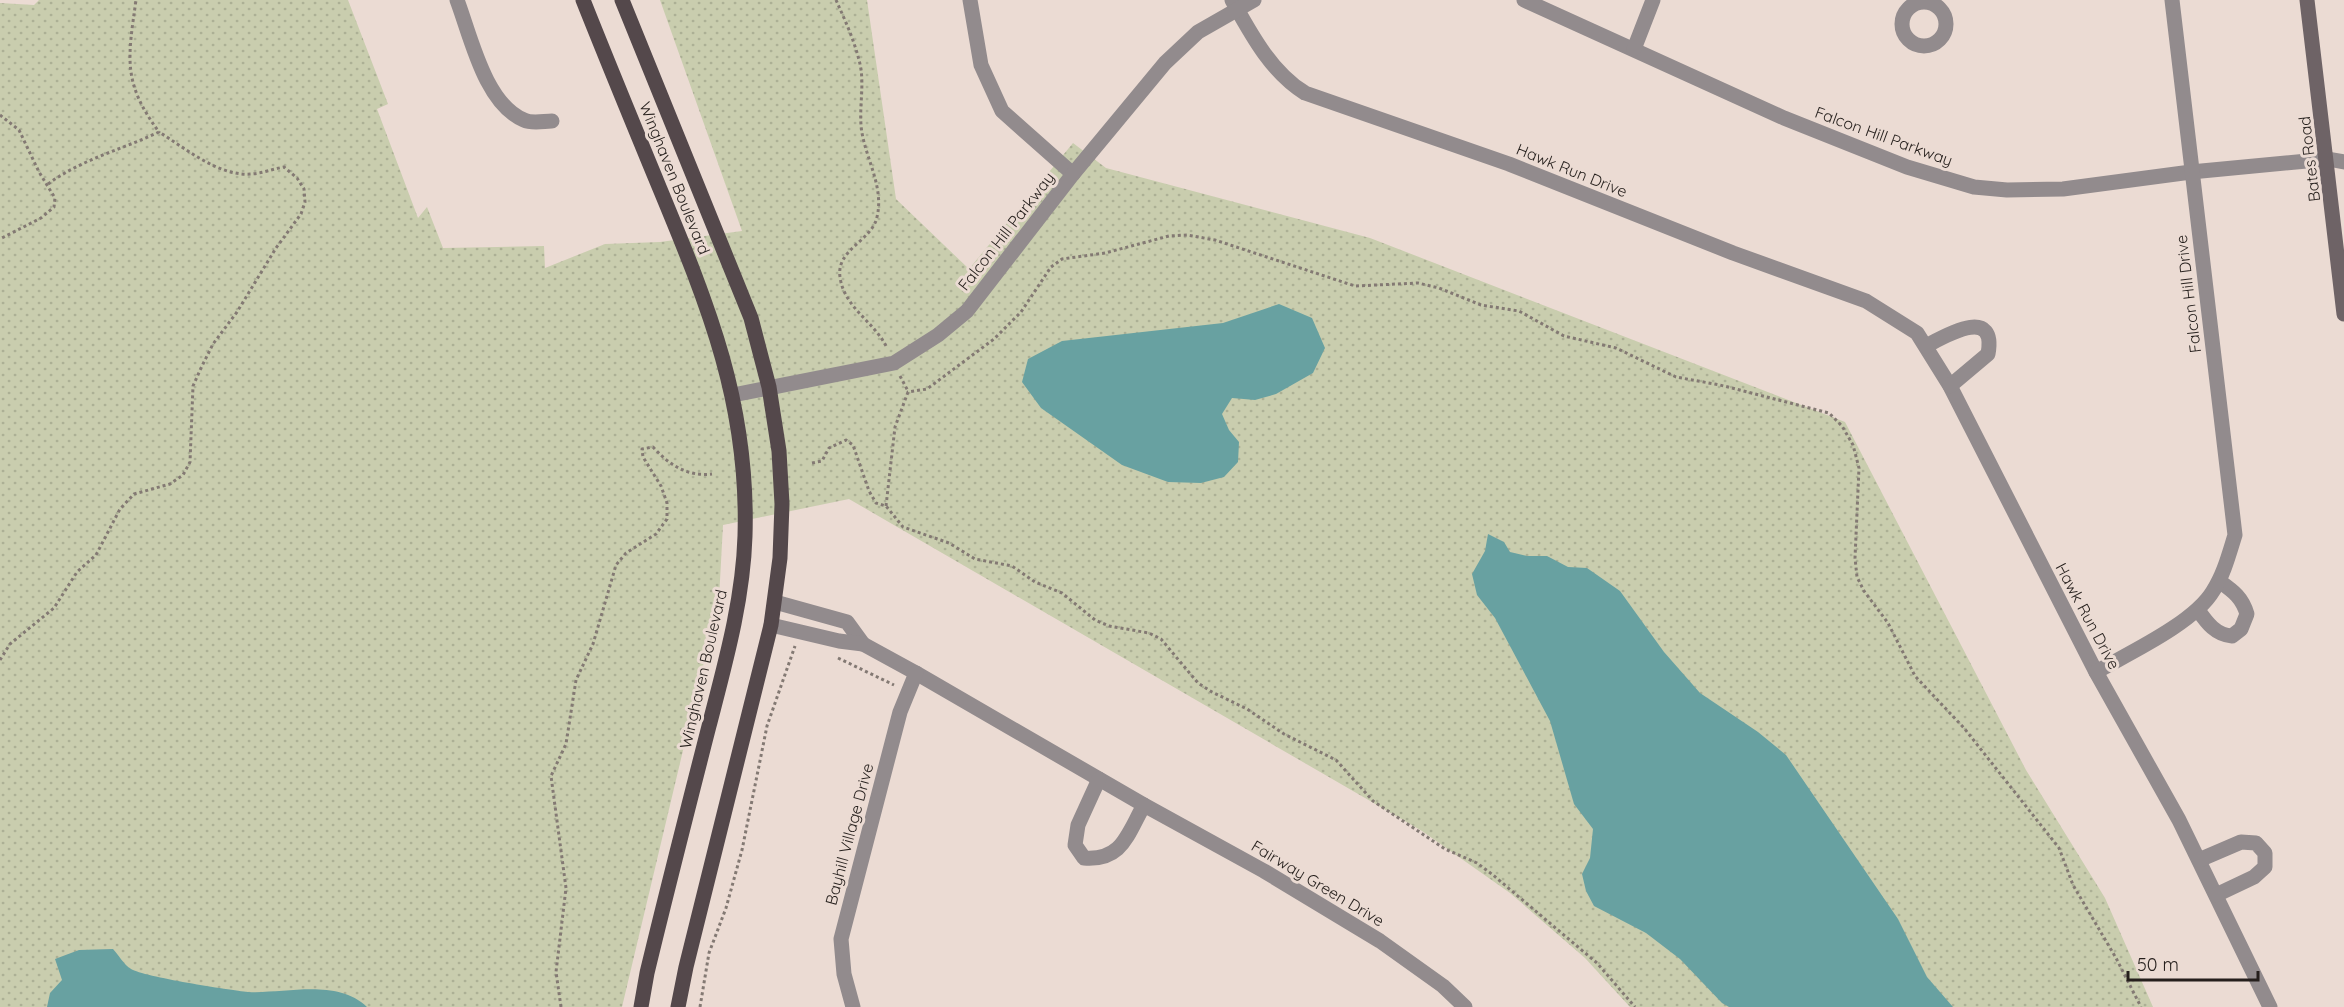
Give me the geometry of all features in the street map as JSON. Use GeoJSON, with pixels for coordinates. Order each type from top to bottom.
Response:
{"type":"FeatureCollection","features":[{"type":"Feature","properties":{"kind":"main road","name":"Winghaven Boulevard"},"geometry":{"type":"LineString","coordinates":[[583,0],[700,286],[721,347],[733,395],[744,474],[745,537],[738,601],[726,660],[647,973],[641,1007]]}},
{"type":"Feature","properties":{"kind":"main road","name":"Winghaven Boulevard"},"geometry":{"type":"LineString","coordinates":[[622,0],[738,283],[757,339],[769,387],[779,451],[782,504],[775,602],[771,625],[691,945],[678,1007]]}},
{"type":"Feature","properties":{"kind":"street"},"geometry":{"type":"LineString","coordinates":[[457,0],[490,87],[504,109],[526,122],[552,121]]}},
{"type":"Feature","properties":{"kind":"street"},"geometry":{"type":"LineString","coordinates":[[970,0],[981,65],[1002,111],[1072,174]]}},
{"type":"Feature","properties":{"kind":"street","name":"Falcon Hill Parkway"},"geometry":{"type":"LineString","coordinates":[[733,395],[894,363],[938,335],[966,311],[1072,174],[1165,63],[1198,32],[1235,4],[1254,0]]}},
{"type":"Feature","properties":{"kind":"street","name":"Falcon Hill Parkway"},"geometry":{"type":"LineString","coordinates":[[1524,0],[1833,138],[1907,167],[1974,187],[2007,190],[2063,189],[2191,172],[2328,159],[2344,162]]}},
{"type":"Feature","properties":{"kind":"street"},"geometry":{"type":"LineString","coordinates":[[1634,49],[1653,0]]}},
{"type":"Feature","properties":{"kind":"street","name":"Falcon Hill Drive"},"geometry":{"type":"LineString","coordinates":[[2096,672],[2198,610],[2219,581],[2235,535],[2172,0]]}},
{"type":"Feature","properties":{"kind":"street","name":"Bates Road"},"geometry":{"type":"LineString","coordinates":[[2307,0],[2328,159],[2344,314]]}},
{"type":"Feature","properties":{"kind":"street","name":"Hawk Run Drive"},"geometry":{"type":"LineString","coordinates":[[1235,4],[1273,65],[1287,82],[1305,93],[1509,164],[1733,253],[1866,301],[1917,333],[1950,386],[2096,672],[2179,820],[2270,1007]]}},
{"type":"Feature","properties":{"kind":"street","name":"Falcon Hill Parkway"},"geometry":{"type":"LineString","coordinates":[[2328,159],[2344,148]]}},
{"type":"Feature","properties":{"kind":"street"},"geometry":{"type":"LineString","coordinates":[[1926,346],[1967,327],[1977,327],[1984,332],[1989,347],[1988,354],[1950,386]]}},
{"type":"Feature","properties":{"kind":"street"},"geometry":{"type":"LineString","coordinates":[[2198,610],[2207,623],[2222,636],[2232,636],[2241,629],[2247,614],[2243,602],[2235,592],[2219,581]]}},
{"type":"Feature","properties":{"kind":"street","name":"Fairway Green Drive"},"geometry":{"type":"LineString","coordinates":[[775,602],[847,622],[863,644],[913,680],[1099,779],[1264,871],[1380,941],[1443,986],[1465,1007]]}},
{"type":"Feature","properties":{"kind":"street","name":"Fairway Green Drive"},"geometry":{"type":"LineString","coordinates":[[771,625],[839,641],[863,644]]}},
{"type":"Feature","properties":{"kind":"street","name":"Bayhill Village Drive"},"geometry":{"type":"LineString","coordinates":[[854,1007],[844,974],[841,939],[900,712],[913,680]]}},
{"type":"Feature","properties":{"kind":"street"},"geometry":{"type":"LineString","coordinates":[[1099,779],[1078,825],[1075,845],[1083,858],[1101,859],[1118,850],[1144,805]]}},
{"type":"Feature","properties":{"kind":"street"},"geometry":{"type":"LineString","coordinates":[[2199,860],[2241,842],[2256,843],[2265,853],[2265,867],[2254,877],[2216,895]]}},
{"type":"Feature","properties":{"kind":"path"},"geometry":{"type":"LineString","coordinates":[[0,660],[10,644],[54,608],[77,572],[96,555],[120,508],[134,494],[170,484],[183,474],[190,462],[193,386],[201,368],[213,344],[237,312],[276,248],[301,214],[305,202],[304,189],[297,178],[284,167],[254,174],[239,174],[197,155],[159,132],[139,104],[129,72],[129,49],[136,0]]}},
{"type":"Feature","properties":{"kind":"path"},"geometry":{"type":"LineString","coordinates":[[836,0],[860,65],[859,117],[879,196],[874,227],[843,260],[840,275],[846,295],[859,313],[881,334],[908,392],[895,428],[886,506]]}},
{"type":"Feature","properties":{"kind":"path"},"geometry":{"type":"LineString","coordinates":[[0,115],[19,130],[39,172],[56,198],[54,207],[41,218],[0,239]]}},
{"type":"Feature","properties":{"kind":"path"},"geometry":{"type":"LineString","coordinates":[[48,184],[66,171],[94,157],[132,145],[159,132]]}},
{"type":"Feature","properties":{"kind":"path"},"geometry":{"type":"LineString","coordinates":[[908,392],[927,389],[994,339],[1021,312],[1051,267],[1062,259],[1105,253],[1169,236],[1187,235],[1215,240],[1355,286],[1418,283],[1439,288],[1481,305],[1519,311],[1564,336],[1616,348],[1676,377],[1720,385],[1829,413],[1842,426],[1853,445],[1858,468],[1855,558],[1857,577],[1864,591],[1888,623],[1915,676],[1964,728],[2059,848],[2073,885],[2111,948],[2141,1007]]}},
{"type":"Feature","properties":{"kind":"path"},"geometry":{"type":"LineString","coordinates":[[812,463],[822,461],[829,448],[846,440],[853,445],[869,491],[876,503],[886,506],[903,527],[949,543],[975,559],[1012,566],[1035,582],[1062,593],[1095,620],[1109,626],[1149,633],[1161,639],[1198,683],[1247,709],[1284,734],[1336,760],[1373,801],[1445,849],[1477,863],[1493,875],[1598,963],[1635,1007]]}},
{"type":"Feature","properties":{"kind":"path"},"geometry":{"type":"LineString","coordinates":[[561,1007],[556,972],[566,888],[551,776],[566,744],[576,680],[593,644],[616,565],[626,553],[656,534],[667,519],[667,503],[661,486],[643,457],[642,448],[653,447],[663,458],[694,476],[712,474]]}},
{"type":"Feature","properties":{"kind":"path"},"geometry":{"type":"LineString","coordinates":[[700,1007],[709,953],[726,908],[742,850],[766,726],[795,646],[803,645]]}},
{"type":"Feature","properties":{"kind":"path"},"geometry":{"type":"LineString","coordinates":[[829,654],[890,685],[913,680]]}},
{"type":"Feature","properties":{"kind":"green space"},"geometry":{"type":"Polygon","coordinates":[[[39,0],[348,0],[388,104],[377,109],[418,218],[427,207],[443,248],[544,246],[545,268],[605,244],[660,242],[742,231],[660,0],[867,0],[896,199],[969,269],[1073,143],[1106,168],[1370,238],[1845,422],[2026,770],[2105,898],[2153,1007],[1630,1007],[1585,958],[1510,893],[1422,831],[849,499],[723,525],[719,599],[622,1007],[0,1007],[0,3],[34,5],[39,0]]]}},
{"type":"Feature","properties":{"kind":"water"},"geometry":{"type":"Polygon","coordinates":[[[1279,304],[1312,318],[1325,348],[1313,373],[1276,394],[1255,400],[1232,398],[1222,414],[1229,430],[1239,442],[1238,462],[1224,477],[1201,483],[1168,482],[1122,465],[1041,408],[1022,382],[1028,359],[1062,341],[1223,323],[1279,304]]]}},
{"type":"Feature","properties":{"kind":"water"},"geometry":{"type":"Polygon","coordinates":[[[1488,534],[1504,542],[1510,552],[1527,556],[1547,556],[1568,567],[1587,568],[1620,591],[1664,652],[1700,693],[1758,732],[1786,755],[1898,919],[1927,977],[1953,1007],[1729,1007],[1722,1003],[1680,959],[1646,933],[1594,906],[1586,891],[1582,874],[1590,858],[1593,829],[1574,804],[1550,721],[1495,618],[1477,595],[1472,574],[1485,551],[1488,534]]]}},
{"type":"Feature","properties":{"kind":"water"},"geometry":{"type":"Polygon","coordinates":[[[113,949],[131,969],[152,976],[248,992],[326,990],[355,998],[367,1007],[47,1007],[50,993],[62,980],[55,959],[79,950],[113,949]]]}}]}
